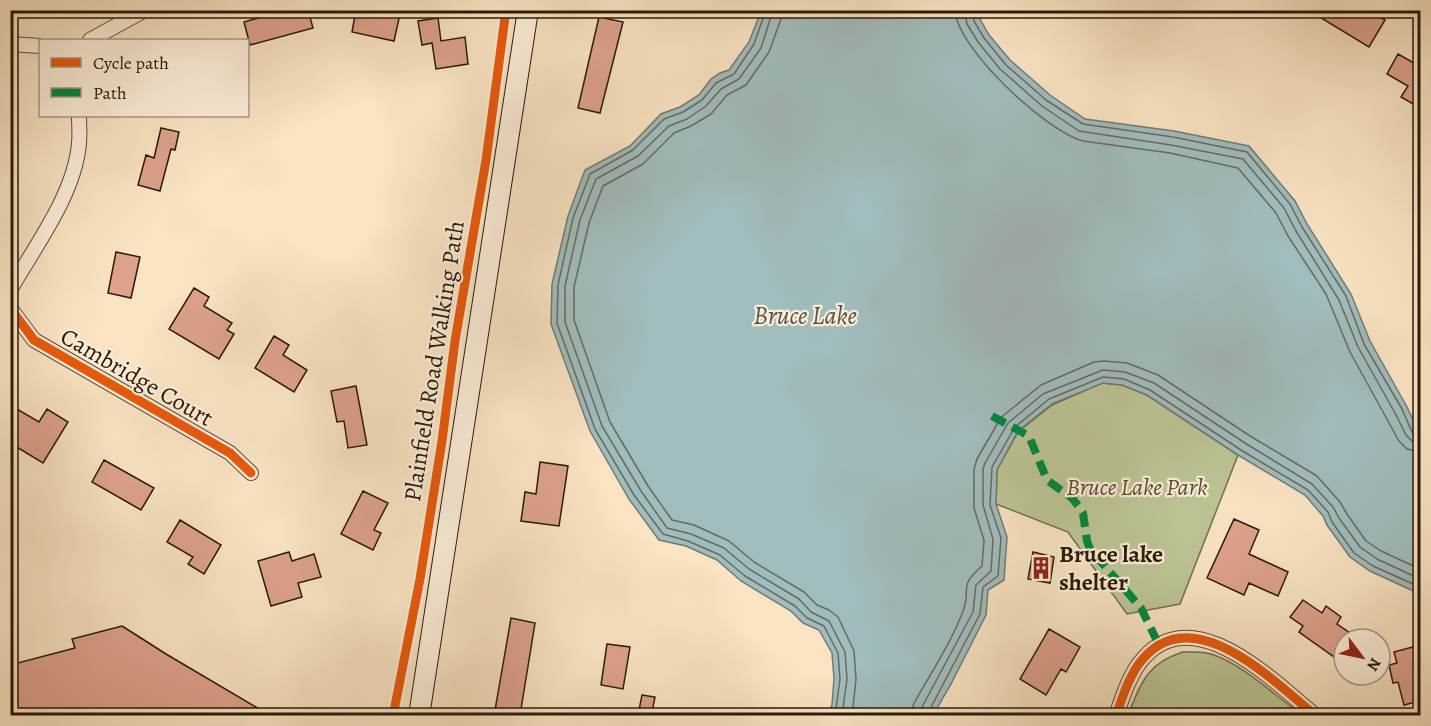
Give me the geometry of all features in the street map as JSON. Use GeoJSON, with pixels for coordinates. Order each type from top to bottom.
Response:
{"type":"FeatureCollection","features":[{"type":"Feature","properties":{"kind":"main road"},"geometry":{"type":"LineString","coordinates":[[419,716],[528,10]]}},
{"type":"Feature","properties":{"kind":"street"},"geometry":{"type":"LineString","coordinates":[[92,39],[145,10]]}},
{"type":"Feature","properties":{"kind":"street"},"geometry":{"type":"LineString","coordinates":[[10,44],[39,46]]}},
{"type":"Feature","properties":{"kind":"street"},"geometry":{"type":"LineString","coordinates":[[10,290],[57,209],[72,175],[79,144],[79,117]]}},
{"type":"Feature","properties":{"kind":"street","name":"Cambridge Court"},"geometry":{"type":"LineString","coordinates":[[10,308],[34,340],[230,453],[251,473]]}},
{"type":"Feature","properties":{"kind":"street"},"geometry":{"type":"LineString","coordinates":[[1116,716],[1127,687],[1140,663],[1152,651],[1168,641],[1191,637],[1225,647],[1248,661],[1316,716]]}},
{"type":"Feature","properties":{"kind":"green space","name":"Bruce Lake Park"},"geometry":{"type":"Polygon","coordinates":[[[1102,383],[1122,385],[1147,395],[1238,455],[1180,604],[1127,614],[1068,532],[996,504],[997,470],[1018,432],[1052,405],[1102,383]]]}},
{"type":"Feature","properties":{"kind":"green space"},"geometry":{"type":"Polygon","coordinates":[[[1183,652],[1204,652],[1235,665],[1302,715],[1128,715],[1137,693],[1153,668],[1183,652]]]}},
{"type":"Feature","properties":{"kind":"water","name":"Bruce Lake"},"geometry":{"type":"Polygon","coordinates":[[[761,11],[977,11],[989,35],[1010,60],[1050,95],[1085,119],[1174,131],[1249,146],[1295,201],[1351,294],[1370,341],[1420,435],[1420,594],[1370,571],[1350,557],[1323,516],[1305,495],[1238,455],[1147,395],[1122,385],[1103,383],[1052,404],[1018,431],[997,470],[996,504],[1007,537],[1004,580],[988,590],[986,615],[933,715],[828,715],[832,705],[834,678],[832,653],[819,630],[803,623],[791,611],[741,581],[717,560],[686,546],[659,540],[629,499],[590,431],[551,324],[552,284],[568,216],[585,170],[630,146],[661,114],[680,107],[699,95],[711,79],[729,70],[749,42],[761,11]]]}},
{"type":"Feature","properties":{"kind":"building"},"geometry":{"type":"Polygon","coordinates":[[[286,10],[308,10],[313,28],[250,45],[244,22],[286,10]]]}},
{"type":"Feature","properties":{"kind":"building"},"geometry":{"type":"Polygon","coordinates":[[[356,10],[383,10],[400,14],[394,41],[352,32],[356,10]]]}},
{"type":"Feature","properties":{"kind":"building"},"geometry":{"type":"Polygon","coordinates":[[[1308,10],[1369,10],[1385,20],[1369,47],[1308,10]]]}},
{"type":"Feature","properties":{"kind":"building"},"geometry":{"type":"Polygon","coordinates":[[[599,17],[623,22],[600,113],[578,108],[599,17]]]}},
{"type":"Feature","properties":{"kind":"building"},"geometry":{"type":"Polygon","coordinates":[[[438,18],[441,41],[465,37],[468,64],[436,69],[432,43],[422,45],[418,21],[438,18]]]}},
{"type":"Feature","properties":{"kind":"building"},"geometry":{"type":"Polygon","coordinates":[[[1398,54],[1419,66],[1420,63],[1420,108],[1401,97],[1408,86],[1387,74],[1398,54]]]}},
{"type":"Feature","properties":{"kind":"building"},"geometry":{"type":"Polygon","coordinates":[[[161,128],[179,132],[175,150],[171,149],[160,191],[138,185],[146,155],[154,158],[161,128]]]}},
{"type":"Feature","properties":{"kind":"building"},"geometry":{"type":"Polygon","coordinates":[[[116,252],[140,257],[131,298],[108,293],[116,252]]]}},
{"type":"Feature","properties":{"kind":"building"},"geometry":{"type":"Polygon","coordinates":[[[194,288],[209,297],[204,306],[232,323],[227,330],[234,334],[219,359],[169,329],[194,288]]]}},
{"type":"Feature","properties":{"kind":"building"},"geometry":{"type":"Polygon","coordinates":[[[274,336],[289,345],[283,355],[307,370],[294,392],[255,368],[274,336]]]}},
{"type":"Feature","properties":{"kind":"building"},"geometry":{"type":"Polygon","coordinates":[[[356,386],[367,445],[348,448],[344,421],[337,422],[331,391],[356,386]]]}},
{"type":"Feature","properties":{"kind":"building"},"geometry":{"type":"Polygon","coordinates":[[[10,405],[39,422],[47,409],[68,422],[43,463],[10,443],[10,405]]]}},
{"type":"Feature","properties":{"kind":"building"},"geometry":{"type":"Polygon","coordinates":[[[104,460],[154,488],[141,510],[92,482],[104,460]]]}},
{"type":"Feature","properties":{"kind":"building"},"geometry":{"type":"Polygon","coordinates":[[[540,462],[568,466],[559,526],[521,521],[525,492],[536,494],[540,462]]]}},
{"type":"Feature","properties":{"kind":"building"},"geometry":{"type":"Polygon","coordinates":[[[363,491],[388,503],[374,530],[381,533],[373,550],[341,534],[363,491]]]}},
{"type":"Feature","properties":{"kind":"building"},"geometry":{"type":"Polygon","coordinates":[[[1234,519],[1259,530],[1249,554],[1288,572],[1278,596],[1249,583],[1244,595],[1207,578],[1234,519]]]}},
{"type":"Feature","properties":{"kind":"building"},"geometry":{"type":"Polygon","coordinates":[[[180,520],[221,545],[204,574],[188,564],[193,557],[167,542],[180,520]]]}},
{"type":"Feature","properties":{"kind":"building"},"geometry":{"type":"Polygon","coordinates":[[[289,552],[292,561],[314,554],[321,577],[298,583],[302,597],[271,606],[258,561],[289,552]]]}},
{"type":"Feature","properties":{"kind":"building","name":"Bruce lake shelter"},"geometry":{"type":"Polygon","coordinates":[[[1033,552],[1054,557],[1050,583],[1028,579],[1033,552]]]}},
{"type":"Feature","properties":{"kind":"building"},"geometry":{"type":"Polygon","coordinates":[[[1303,600],[1322,613],[1326,606],[1341,617],[1337,624],[1341,627],[1332,627],[1332,655],[1299,632],[1303,626],[1290,617],[1303,600]]]}},
{"type":"Feature","properties":{"kind":"building"},"geometry":{"type":"Polygon","coordinates":[[[511,618],[535,623],[520,716],[494,716],[511,618]]]}},
{"type":"Feature","properties":{"kind":"building"},"geometry":{"type":"Polygon","coordinates":[[[122,626],[271,716],[10,716],[10,665],[75,648],[72,639],[122,626]]]}},
{"type":"Feature","properties":{"kind":"building"},"geometry":{"type":"Polygon","coordinates":[[[1049,629],[1080,647],[1066,672],[1061,669],[1046,695],[1020,679],[1049,629]]]}},
{"type":"Feature","properties":{"kind":"building"},"geometry":{"type":"Polygon","coordinates":[[[607,644],[630,647],[623,689],[601,685],[607,644]]]}},
{"type":"Feature","properties":{"kind":"building"},"geometry":{"type":"Polygon","coordinates":[[[1420,645],[1420,701],[1404,705],[1398,682],[1393,683],[1392,678],[1392,664],[1397,663],[1394,652],[1420,645]]]}},
{"type":"Feature","properties":{"kind":"building"},"geometry":{"type":"Polygon","coordinates":[[[642,695],[655,697],[652,712],[639,710],[642,695]]]}},
{"type":"Feature","properties":{"kind":"marked path"},"geometry":{"type":"LineString","coordinates":[[992,416],[1029,436],[1047,480],[1072,498],[1079,507],[1083,513],[1090,549],[1141,608],[1159,645]]}},
{"type":"Feature","properties":{"kind":"cycle path","name":"Plainfield Road Walking Path"},"geometry":{"type":"LineString","coordinates":[[393,716],[420,579],[455,341],[486,160],[506,10]]}},
{"type":"Feature","properties":{"kind":"cycle path"},"geometry":{"type":"LineString","coordinates":[[10,308],[34,340],[230,453],[251,473]]}},
{"type":"Feature","properties":{"kind":"cycle path"},"geometry":{"type":"LineString","coordinates":[[1116,716],[1128,683],[1138,665],[1158,645],[1181,638],[1205,640],[1230,650],[1254,665],[1316,716]]}},
{"type":"Feature","properties":{"kind":"place","name":"Bruce lake shelter"},"geometry":{"type":"Point","coordinates":[1041,568]}}]}
